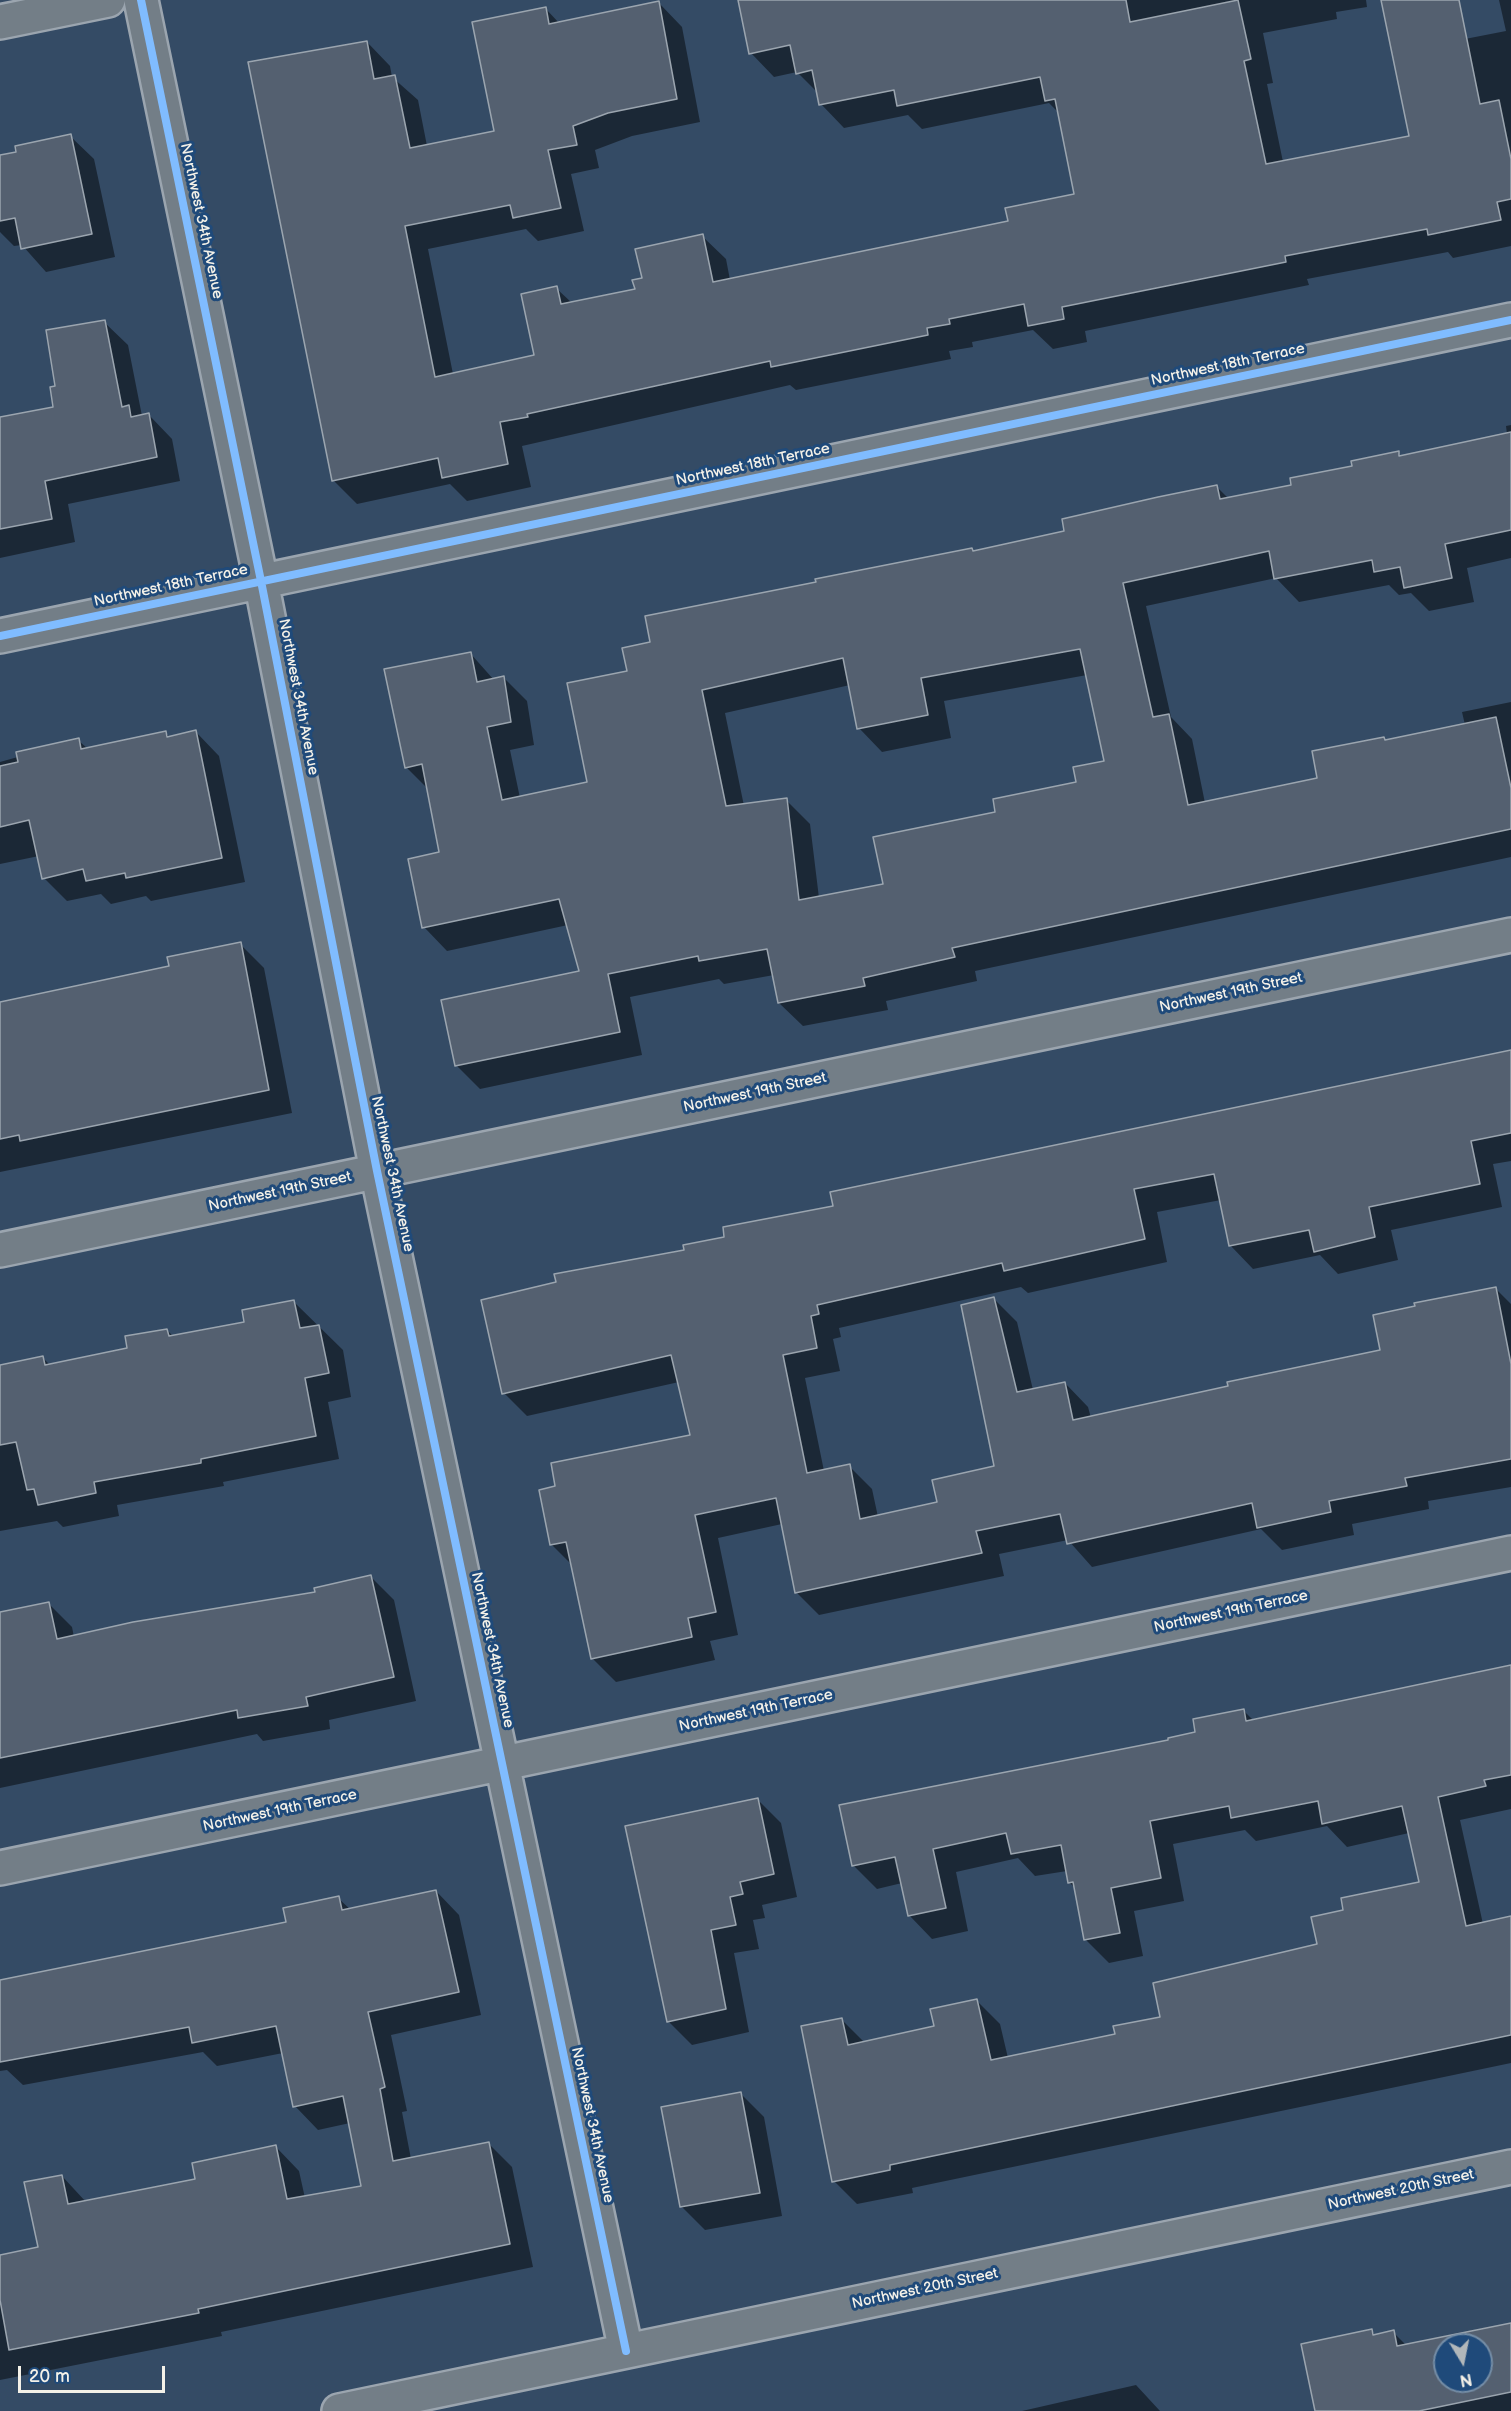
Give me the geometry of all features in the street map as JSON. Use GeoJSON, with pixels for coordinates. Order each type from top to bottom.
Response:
{"type":"FeatureCollection","features":[{"type":"Feature","properties":{"kind":"street"},"geometry":{"type":"LineString","coordinates":[[0,22],[108,0]]}},
{"type":"Feature","properties":{"kind":"street","name":"Northwest 34th Avenue"},"geometry":{"type":"LineString","coordinates":[[141,0],[261,581],[377,1171],[626,2351]]}},
{"type":"Feature","properties":{"kind":"street","name":"Northwest 18th Terrace"},"geometry":{"type":"LineString","coordinates":[[0,636],[1511,320]]}},
{"type":"Feature","properties":{"kind":"street","name":"Northwest 19th Street"},"geometry":{"type":"LineString","coordinates":[[0,1250],[1511,935]]}},
{"type":"Feature","properties":{"kind":"street","name":"Northwest 19th Terrace"},"geometry":{"type":"LineString","coordinates":[[0,1868],[1511,1553]]}},
{"type":"Feature","properties":{"kind":"street","name":"Northwest 20th Street"},"geometry":{"type":"LineString","coordinates":[[339,2411],[1511,2167]]}},
{"type":"Feature","properties":{"kind":"building"},"geometry":{"type":"Polygon","coordinates":[[[738,0],[1126,0],[1130,22],[1238,0],[1251,59],[1244,61],[1266,164],[1409,136],[1381,0],[1459,0],[1480,104],[1499,100],[1511,159],[1511,199],[1497,202],[1501,220],[1428,235],[1427,229],[1285,256],[1286,262],[1062,307],[1064,319],[1028,326],[1024,304],[949,319],[950,324],[927,328],[928,335],[771,367],[770,361],[527,414],[528,417],[500,422],[508,464],[442,478],[438,458],[332,481],[248,62],[367,41],[374,79],[395,75],[410,148],[494,131],[472,22],[546,7],[549,24],[659,1],[677,99],[608,113],[573,126],[577,145],[548,150],[561,208],[513,218],[510,205],[405,226],[435,377],[534,355],[521,294],[557,286],[561,304],[635,289],[632,280],[642,278],[635,249],[703,234],[713,282],[1008,221],[1005,208],[1074,194],[1055,99],[1045,101],[1040,77],[897,106],[894,90],[819,105],[812,70],[796,74],[790,45],[749,54],[738,0]]]}},
{"type":"Feature","properties":{"kind":"building"},"geometry":{"type":"Polygon","coordinates":[[[71,134],[92,234],[21,249],[15,218],[0,221],[0,155],[16,152],[15,146],[71,134]]]}},
{"type":"Feature","properties":{"kind":"building"},"geometry":{"type":"Polygon","coordinates":[[[105,320],[122,407],[129,405],[131,417],[149,413],[157,457],[45,481],[52,519],[0,529],[0,417],[53,407],[50,387],[55,386],[46,330],[105,320]]]}},
{"type":"Feature","properties":{"kind":"building"},"geometry":{"type":"Polygon","coordinates":[[[1511,432],[1511,530],[1445,544],[1452,578],[1404,588],[1400,567],[1374,572],[1372,560],[1274,579],[1269,551],[1123,583],[1153,717],[1169,714],[1188,805],[1317,778],[1312,751],[1384,737],[1385,740],[1496,717],[1511,788],[1511,829],[952,948],[955,957],[863,978],[865,986],[778,1003],[767,949],[699,961],[698,956],[608,974],[620,1032],[455,1066],[441,1000],[579,971],[559,899],[422,928],[408,859],[439,852],[422,764],[405,768],[384,669],[471,652],[477,682],[504,676],[511,722],[487,727],[502,800],[587,782],[567,683],[627,671],[622,648],[650,642],[645,616],[816,582],[815,579],[972,548],[973,551],[1064,531],[1062,519],[1158,497],[1217,485],[1220,499],[1291,485],[1290,478],[1352,466],[1351,461],[1399,451],[1399,456],[1511,432]],[[1080,649],[921,678],[928,715],[857,729],[843,658],[702,690],[726,806],[787,798],[799,900],[883,884],[873,837],[995,812],[993,799],[1076,782],[1073,767],[1104,761],[1080,649]]]}},
{"type":"Feature","properties":{"kind":"building"},"geometry":{"type":"Polygon","coordinates":[[[196,730],[222,858],[126,878],[125,873],[86,881],[83,869],[42,879],[29,820],[0,827],[0,766],[18,762],[16,752],[79,738],[81,749],[166,731],[167,737],[196,730]]]}},
{"type":"Feature","properties":{"kind":"building"},"geometry":{"type":"Polygon","coordinates":[[[241,942],[269,1090],[20,1141],[19,1135],[0,1139],[0,1002],[169,966],[167,957],[241,942]]]}},
{"type":"Feature","properties":{"kind":"building"},"geometry":{"type":"Polygon","coordinates":[[[1511,1050],[1511,1133],[1471,1141],[1480,1184],[1369,1207],[1375,1237],[1314,1252],[1309,1230],[1229,1246],[1214,1174],[1134,1189],[1145,1239],[1004,1271],[1002,1263],[817,1305],[819,1314],[811,1316],[817,1348],[783,1355],[807,1473],[850,1464],[860,1519],[937,1502],[932,1480],[994,1466],[961,1305],[994,1297],[1017,1392],[1065,1382],[1073,1420],[1228,1386],[1227,1382],[1380,1350],[1373,1315],[1415,1306],[1414,1303],[1496,1287],[1511,1364],[1511,1459],[1405,1478],[1407,1486],[1329,1501],[1331,1512],[1257,1528],[1252,1503],[1067,1544],[1060,1514],[976,1531],[982,1553],[795,1593],[776,1498],[695,1515],[716,1612],[688,1618],[692,1637],[591,1659],[566,1542],[550,1545],[539,1490],[555,1486],[551,1463],[690,1435],[671,1355],[502,1394],[481,1300],[556,1282],[554,1274],[684,1250],[683,1245],[724,1237],[723,1227],[833,1206],[830,1192],[1511,1050]]]}},
{"type":"Feature","properties":{"kind":"building"},"geometry":{"type":"Polygon","coordinates":[[[294,1300],[300,1328],[319,1325],[329,1373],[305,1378],[316,1436],[201,1459],[201,1463],[94,1482],[96,1493],[38,1505],[34,1489],[27,1490],[16,1442],[0,1445],[0,1365],[43,1356],[45,1365],[127,1348],[125,1336],[167,1329],[169,1336],[244,1322],[242,1310],[294,1300]]]}},
{"type":"Feature","properties":{"kind":"building"},"geometry":{"type":"Polygon","coordinates":[[[371,1575],[394,1677],[306,1697],[308,1706],[238,1718],[237,1710],[0,1758],[0,1612],[49,1602],[57,1639],[133,1622],[315,1592],[314,1588],[371,1575]]]}},
{"type":"Feature","properties":{"kind":"building"},"geometry":{"type":"Polygon","coordinates":[[[1511,1665],[1511,1775],[1484,1780],[1486,1786],[1438,1797],[1466,1926],[1511,1916],[1511,2035],[890,2165],[890,2170],[832,2182],[801,2026],[842,2018],[848,2045],[934,2026],[930,2009],[977,1999],[991,2060],[1115,2034],[1113,2026],[1160,2017],[1153,1983],[1317,1944],[1311,1917],[1343,1910],[1341,1898],[1419,1882],[1402,1806],[1322,1824],[1318,1801],[1231,1818],[1229,1806],[1150,1821],[1161,1878],[1111,1888],[1120,1933],[1084,1940],[1073,1882],[1068,1883],[1061,1845],[1011,1854],[1006,1833],[933,1849],[946,1908],[908,1916],[895,1857],[852,1866],[839,1805],[1168,1740],[1168,1738],[1195,1732],[1193,1719],[1244,1709],[1246,1721],[1511,1665]]]}},
{"type":"Feature","properties":{"kind":"building"},"geometry":{"type":"Polygon","coordinates":[[[758,1798],[774,1874],[740,1882],[743,1894],[730,1897],[736,1925],[711,1930],[726,2009],[667,2022],[625,1826],[758,1798]]]}},
{"type":"Feature","properties":{"kind":"building"},"geometry":{"type":"Polygon","coordinates":[[[436,1890],[459,1992],[368,2012],[385,2087],[380,2089],[393,2161],[489,2142],[510,2244],[198,2309],[199,2313],[9,2350],[0,2300],[0,2255],[38,2247],[24,2182],[62,2175],[68,2204],[195,2179],[192,2163],[276,2145],[287,2199],[361,2186],[343,2096],[293,2107],[276,2026],[192,2043],[189,2027],[0,2062],[0,1980],[286,1922],[283,1908],[339,1896],[342,1910],[436,1890]]]}},
{"type":"Feature","properties":{"kind":"building"},"geometry":{"type":"Polygon","coordinates":[[[741,2092],[760,2193],[680,2207],[661,2107],[741,2092]]]}},
{"type":"Feature","properties":{"kind":"building"},"geometry":{"type":"Polygon","coordinates":[[[1511,2323],[1511,2392],[1419,2411],[1315,2411],[1301,2344],[1372,2329],[1373,2335],[1394,2330],[1397,2346],[1433,2339],[1433,2393],[1493,2393],[1493,2333],[1461,2333],[1511,2323]]]}},
{"type":"Feature","properties":{"kind":"cycle path"},"geometry":{"type":"LineString","coordinates":[[141,0],[261,581],[377,1171],[626,2351]]}},
{"type":"Feature","properties":{"kind":"cycle path"},"geometry":{"type":"LineString","coordinates":[[0,636],[1511,320]]}}]}
